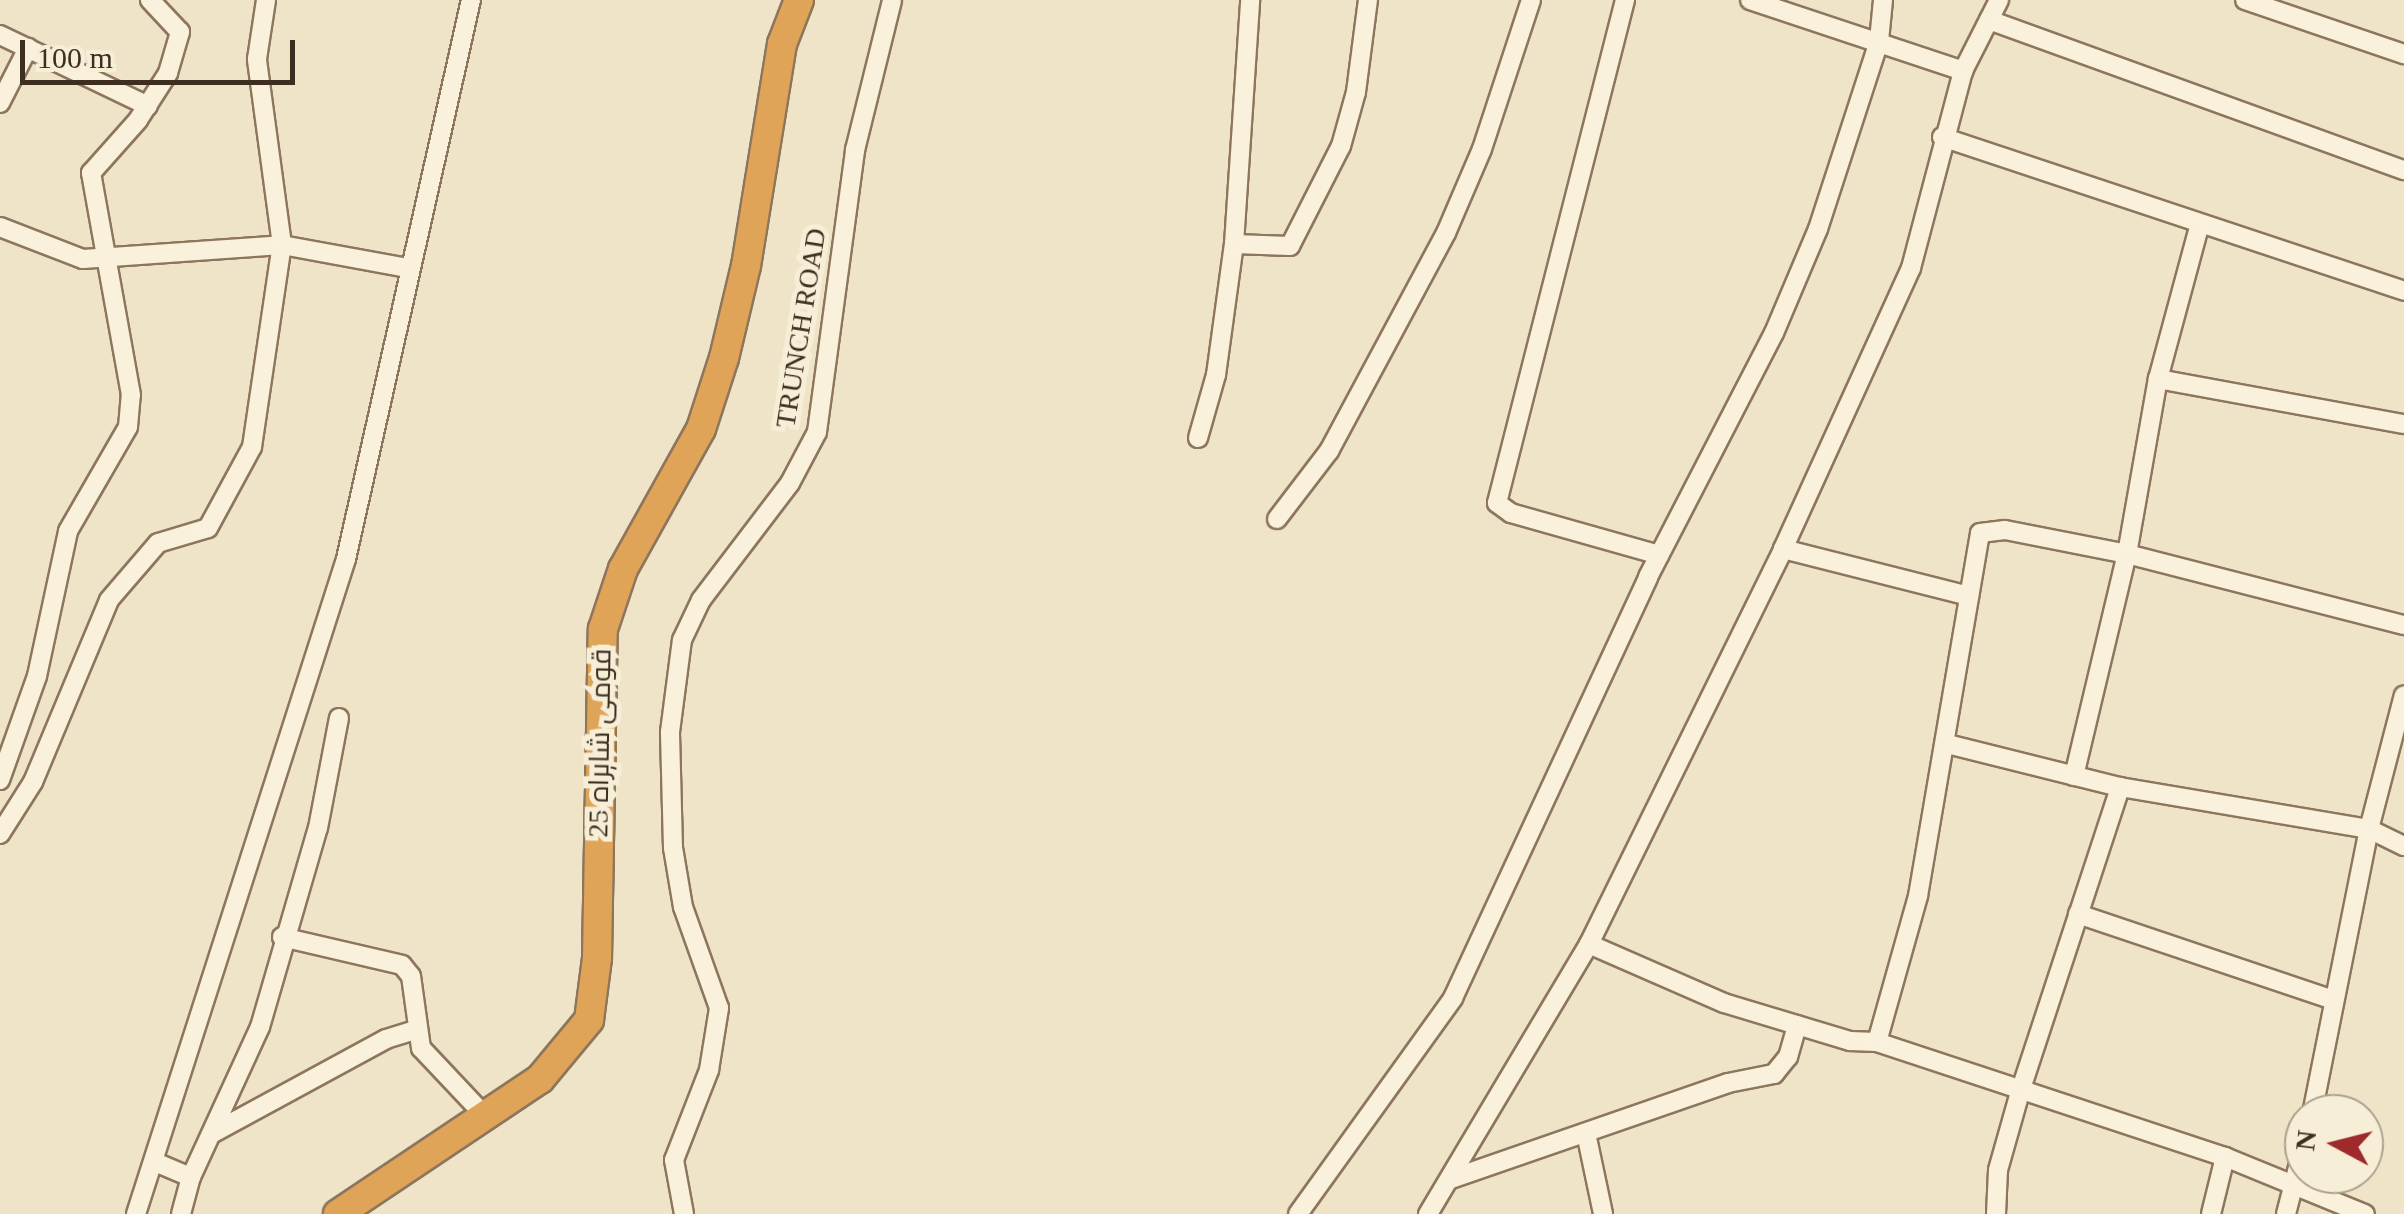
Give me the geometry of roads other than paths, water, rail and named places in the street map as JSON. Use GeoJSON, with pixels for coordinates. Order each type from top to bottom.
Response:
{"type":"FeatureCollection","features":[{"type":"Feature","properties":{"kind":"highway","name":"قومی شاہراہ 25"},"geometry":{"type":"LineString","coordinates":[[338,1214],[540,1080],[589,1020],[597,958],[603,629],[623,569],[701,429],[718,376],[746,266],[782,44],[799,0]]}},
{"type":"Feature","properties":{"kind":"street"},"geometry":{"type":"LineString","coordinates":[[0,780],[37,676],[68,531],[128,427],[131,395],[110,254],[91,173],[148,106],[180,32],[150,0]]}},
{"type":"Feature","properties":{"kind":"street"},"geometry":{"type":"LineString","coordinates":[[0,834],[33,782],[109,600],[158,542],[208,528],[252,448],[282,244],[258,59],[266,0]]}},
{"type":"Feature","properties":{"kind":"street"},"geometry":{"type":"LineString","coordinates":[[136,1214],[346,559],[407,268],[472,0]]}},
{"type":"Feature","properties":{"kind":"street","name":"TRUNCH ROAD"},"geometry":{"type":"LineString","coordinates":[[684,1214],[674,1160],[709,1070],[719,1008],[683,907],[672,848],[670,732],[682,640],[701,600],[790,483],[817,432],[855,150],[892,0]]}},
{"type":"Feature","properties":{"kind":"street"},"geometry":{"type":"LineString","coordinates":[[1198,438],[1216,375],[1234,244],[1250,0]]}},
{"type":"Feature","properties":{"kind":"street"},"geometry":{"type":"LineString","coordinates":[[1234,244],[1290,246],[1341,146],[1356,92],[1368,0]]}},
{"type":"Feature","properties":{"kind":"street"},"geometry":{"type":"LineString","coordinates":[[1277,519],[1330,451],[1446,232],[1482,149],[1531,0]]}},
{"type":"Feature","properties":{"kind":"street"},"geometry":{"type":"LineString","coordinates":[[1625,0],[1497,503],[1511,513],[1659,555]]}},
{"type":"Feature","properties":{"kind":"street"},"geometry":{"type":"LineString","coordinates":[[1750,0],[1963,71]]}},
{"type":"Feature","properties":{"kind":"street"},"geometry":{"type":"LineString","coordinates":[[1298,1214],[1452,998],[1659,555],[1793,290],[1879,41],[1884,0]]}},
{"type":"Feature","properties":{"kind":"street"},"geometry":{"type":"LineString","coordinates":[[1428,1214],[1589,944],[1783,549],[1911,268],[1942,137],[1963,71],[1998,0]]}},
{"type":"Feature","properties":{"kind":"street"},"geometry":{"type":"LineString","coordinates":[[2244,0],[2404,54]]}},
{"type":"Feature","properties":{"kind":"street"},"geometry":{"type":"LineString","coordinates":[[1988,20],[2404,170]]}},
{"type":"Feature","properties":{"kind":"street"},"geometry":{"type":"LineString","coordinates":[[0,36],[148,106]]}},
{"type":"Feature","properties":{"kind":"street"},"geometry":{"type":"LineString","coordinates":[[0,104],[28,48]]}},
{"type":"Feature","properties":{"kind":"street"},"geometry":{"type":"LineString","coordinates":[[1942,137],[2199,226],[2404,291]]}},
{"type":"Feature","properties":{"kind":"street"},"geometry":{"type":"LineString","coordinates":[[2074,776],[2127,554],[2158,379],[2199,226]]}},
{"type":"Feature","properties":{"kind":"street"},"geometry":{"type":"LineString","coordinates":[[0,227],[72,256],[282,244],[407,268]]}},
{"type":"Feature","properties":{"kind":"street"},"geometry":{"type":"LineString","coordinates":[[2158,379],[2404,424]]}},
{"type":"Feature","properties":{"kind":"street"},"geometry":{"type":"LineString","coordinates":[[1878,1042],[1918,896],[1980,533],[1989,529],[2127,554],[2404,625]]}},
{"type":"Feature","properties":{"kind":"street"},"geometry":{"type":"LineString","coordinates":[[1783,549],[1968,596]]}},
{"type":"Feature","properties":{"kind":"street"},"geometry":{"type":"LineString","coordinates":[[2316,1094],[2369,829],[2404,694]]}},
{"type":"Feature","properties":{"kind":"street"},"geometry":{"type":"LineString","coordinates":[[181,1214],[191,1177],[260,1027],[282,937],[318,828],[339,718]]}},
{"type":"Feature","properties":{"kind":"street"},"geometry":{"type":"LineString","coordinates":[[1947,744],[2120,787],[2369,829],[2404,846]]}},
{"type":"Feature","properties":{"kind":"street"},"geometry":{"type":"LineString","coordinates":[[1996,1214],[1998,1170],[2020,1092],[2120,787]]}},
{"type":"Feature","properties":{"kind":"street"},"geometry":{"type":"LineString","coordinates":[[2078,914],[2334,1000]]}},
{"type":"Feature","properties":{"kind":"street"},"geometry":{"type":"LineString","coordinates":[[282,937],[402,965],[412,976],[415,1030],[429,1058],[488,1118]]}},
{"type":"Feature","properties":{"kind":"street"},"geometry":{"type":"LineString","coordinates":[[1589,944],[1724,1004],[1878,1042],[2284,1179]]}},
{"type":"Feature","properties":{"kind":"street"},"geometry":{"type":"LineString","coordinates":[[1451,1179],[1728,1082],[1774,1074],[1788,1057],[1797,1025]]}},
{"type":"Feature","properties":{"kind":"street"},"geometry":{"type":"LineString","coordinates":[[213,1133],[386,1039],[415,1030]]}},
{"type":"Feature","properties":{"kind":"street"},"geometry":{"type":"LineString","coordinates":[[1586,1132],[1603,1214]]}},
{"type":"Feature","properties":{"kind":"street"},"geometry":{"type":"LineString","coordinates":[[2211,1214],[2225,1157]]}},
{"type":"Feature","properties":{"kind":"street"},"geometry":{"type":"LineString","coordinates":[[154,1162],[191,1177]]}},
{"type":"Feature","properties":{"kind":"street"},"geometry":{"type":"LineString","coordinates":[[2320,1194],[2366,1214]]}}]}
